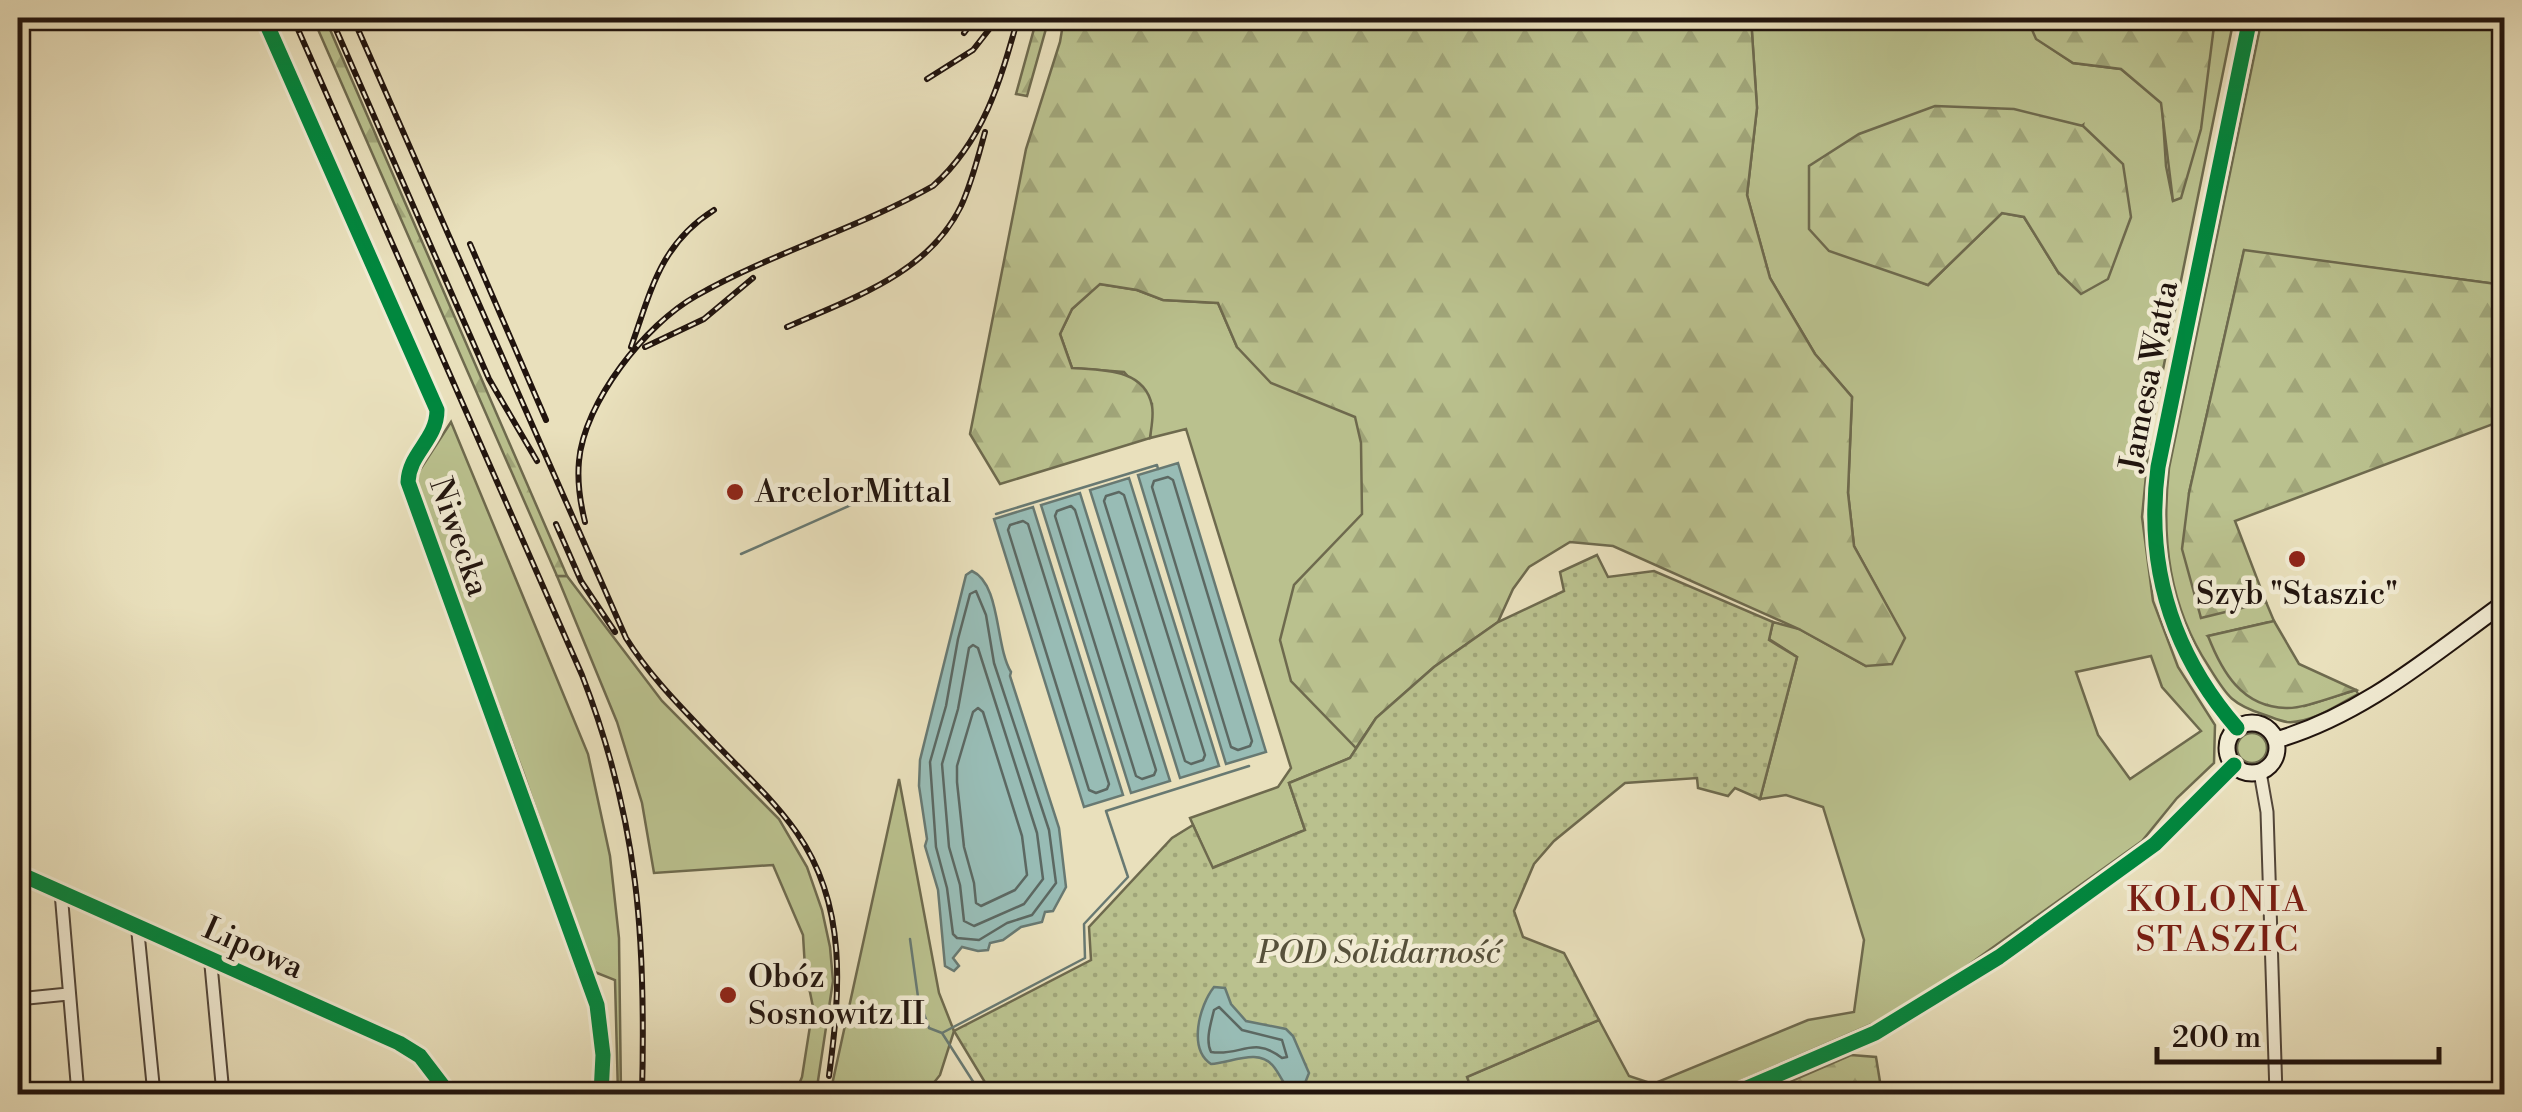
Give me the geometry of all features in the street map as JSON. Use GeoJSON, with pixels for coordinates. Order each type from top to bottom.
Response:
{"type":"FeatureCollection","features":[{"type":"Feature","properties":{"kind":"street","name":"Niwecka"},"geometry":{"type":"LineString","coordinates":[[264,18],[437,410],[434,432],[410,466],[408,482],[597,1005],[603,1054],[601,1094]]}},
{"type":"Feature","properties":{"kind":"street","name":"Jamesa Watta"},"geometry":{"type":"LineString","coordinates":[[2237,728],[2181,646],[2158,570],[2153,514],[2158,467],[2250,18]]}},
{"type":"Feature","properties":{"kind":"street"},"geometry":{"type":"LineString","coordinates":[[2276,740],[2325,724],[2354,709],[2504,603]]}},
{"type":"Feature","properties":{"kind":"street"},"geometry":{"type":"LineString","coordinates":[[2255,723],[2272,732],[2276,740],[2272,763],[2260,772],[2251,773],[2234,765],[2230,758],[2228,742],[2237,728],[2255,723]]}},
{"type":"Feature","properties":{"kind":"street"},"geometry":{"type":"LineString","coordinates":[[1733,1094],[1876,1033],[1999,957],[2155,844],[2234,765]]}},
{"type":"Feature","properties":{"kind":"street"},"geometry":{"type":"LineString","coordinates":[[2260,772],[2267,812],[2276,1094]]}},
{"type":"Feature","properties":{"kind":"street","name":"Lipowa"},"geometry":{"type":"LineString","coordinates":[[18,873],[399,1043],[420,1056],[450,1094]]}},
{"type":"Feature","properties":{"kind":"street"},"geometry":{"type":"LineString","coordinates":[[61,892],[78,1094]]}},
{"type":"Feature","properties":{"kind":"street"},"geometry":{"type":"LineString","coordinates":[[140,928],[154,1094]]}},
{"type":"Feature","properties":{"kind":"street"},"geometry":{"type":"LineString","coordinates":[[213,960],[210,965],[223,1094]]}},
{"type":"Feature","properties":{"kind":"street"},"geometry":{"type":"LineString","coordinates":[[18,999],[68,994]]}},
{"type":"Feature","properties":{"kind":"green space"},"geometry":{"type":"Polygon","coordinates":[[[313,18],[325,18],[567,576],[557,576],[313,18]]]}},
{"type":"Feature","properties":{"kind":"green space"},"geometry":{"type":"Polygon","coordinates":[[[1037,18],[1049,18],[1027,96],[1016,94],[1037,18]]]}},
{"type":"Feature","properties":{"kind":"green space"},"geometry":{"type":"Polygon","coordinates":[[[1064,18],[1751,18],[1757,108],[1747,195],[1770,278],[1815,354],[1852,397],[1848,493],[1854,546],[1905,638],[1892,664],[1866,666],[1799,629],[1613,546],[1570,542],[1529,567],[1513,589],[1498,622],[1434,667],[1376,718],[1356,748],[1291,681],[1280,640],[1294,585],[1362,514],[1361,443],[1355,417],[1271,383],[1237,347],[1218,303],[1163,300],[1137,290],[1100,284],[1072,309],[1060,334],[1072,368],[1120,374],[1141,384],[1152,406],[1150,438],[1000,484],[970,434],[1026,149],[1064,18]]]}},
{"type":"Feature","properties":{"kind":"green space"},"geometry":{"type":"Polygon","coordinates":[[[1751,18],[2027,18],[2037,39],[2073,63],[2121,69],[2162,103],[2166,166],[2173,201],[2208,63],[2215,18],[2234,18],[2150,434],[2142,517],[2153,601],[2178,667],[2215,725],[2214,763],[2177,798],[2142,841],[1918,1001],[1872,1024],[1710,1094],[1473,1094],[1466,1077],[1599,1020],[1629,1076],[1653,1084],[1808,1020],[1854,1012],[1864,940],[1823,807],[1786,795],[1760,799],[1797,657],[1769,639],[1773,622],[1799,629],[1866,666],[1904,638],[1854,546],[1848,493],[1852,397],[1815,354],[1770,278],[1747,195],[1757,108],[1751,18]],[[2083,125],[1896,272],[1928,285],[2002,213],[2024,217],[2058,272],[2083,125]],[[2151,656],[2076,672],[2098,735],[2130,779],[2201,731],[2162,687],[2151,656]]]}},
{"type":"Feature","properties":{"kind":"green space"},"geometry":{"type":"Polygon","coordinates":[[[2027,18],[2215,18],[2201,129],[2181,198],[2173,201],[2161,103],[2121,69],[2073,63],[2036,39],[2027,18]]]}},
{"type":"Feature","properties":{"kind":"green space"},"geometry":{"type":"Polygon","coordinates":[[[2262,18],[2504,18],[2504,285],[2244,251],[2189,493],[2201,617],[2266,602],[2274,621],[2208,636],[2304,706],[2356,690],[2358,694],[2324,713],[2296,722],[2281,721],[2244,707],[2231,698],[2215,677],[2195,644],[2177,596],[2166,521],[2169,468],[2262,18]]]}},
{"type":"Feature","properties":{"kind":"green space"},"geometry":{"type":"Polygon","coordinates":[[[1935,106],[2014,109],[2083,126],[2123,164],[2131,217],[2108,279],[2081,294],[2058,272],[2024,217],[2002,213],[1928,285],[1829,251],[1809,229],[1809,166],[1859,134],[1935,106]]]}},
{"type":"Feature","properties":{"kind":"green space"},"geometry":{"type":"Polygon","coordinates":[[[2244,250],[2504,285],[2504,420],[2235,521],[2266,602],[2201,618],[2182,549],[2189,493],[2244,250]]]}},
{"type":"Feature","properties":{"kind":"green space"},"geometry":{"type":"Polygon","coordinates":[[[1099,284],[1137,290],[1163,300],[1218,303],[1237,347],[1378,414],[1376,718],[1350,758],[1289,783],[1305,830],[1212,868],[1190,818],[1278,787],[1291,768],[1186,429],[1150,438],[1152,404],[1124,372],[1072,368],[1060,334],[1072,309],[1099,284]]]}},
{"type":"Feature","properties":{"kind":"green space"},"geometry":{"type":"Polygon","coordinates":[[[451,422],[588,754],[610,856],[619,938],[621,1094],[615,980],[592,971],[414,479],[451,422]]]}},
{"type":"Feature","properties":{"kind":"green space","name":"POD Solidarność"},"geometry":{"type":"Polygon","coordinates":[[[1597,555],[1608,577],[1654,571],[1773,622],[1769,640],[1797,657],[1760,799],[1735,788],[1728,796],[1698,788],[1697,778],[1625,783],[1554,841],[1534,864],[1514,911],[1523,937],[1564,953],[1599,1020],[1467,1077],[1473,1094],[992,1094],[954,1031],[1091,960],[1089,927],[1172,838],[1193,825],[1213,868],[1305,830],[1289,783],[1350,758],[1376,718],[1434,667],[1498,622],[1564,591],[1560,572],[1597,555]]]}},
{"type":"Feature","properties":{"kind":"green space"},"geometry":{"type":"Polygon","coordinates":[[[557,576],[567,576],[662,701],[779,819],[807,867],[822,910],[833,981],[816,1094],[795,1094],[802,1077],[813,1007],[803,935],[773,865],[654,873],[642,803],[617,722],[557,576]]]}},
{"type":"Feature","properties":{"kind":"green space"},"geometry":{"type":"Polygon","coordinates":[[[2274,621],[2299,664],[2356,690],[2293,708],[2271,706],[2246,694],[2227,674],[2208,636],[2274,621]]]}},
{"type":"Feature","properties":{"kind":"green space"},"geometry":{"type":"Polygon","coordinates":[[[2252,733],[2263,737],[2267,748],[2263,759],[2252,763],[2241,759],[2237,748],[2241,737],[2252,733]]]}},
{"type":"Feature","properties":{"kind":"green space"},"geometry":{"type":"Polygon","coordinates":[[[899,779],[939,993],[954,1031],[940,1075],[925,1094],[830,1094],[899,779]]]}},
{"type":"Feature","properties":{"kind":"green space"},"geometry":{"type":"Polygon","coordinates":[[[1851,1055],[1876,1057],[1882,1094],[1762,1094],[1851,1055]]]}},
{"type":"Feature","properties":{"kind":"water"},"geometry":{"type":"Polygon","coordinates":[[[1178,463],[1266,752],[1226,764],[1138,475],[1178,463]]]}},
{"type":"Feature","properties":{"kind":"water"},"geometry":{"type":"Polygon","coordinates":[[[1129,478],[1219,766],[1180,778],[1090,490],[1129,478]]]}},
{"type":"Feature","properties":{"kind":"water"},"geometry":{"type":"Polygon","coordinates":[[[1080,493],[1170,781],[1131,793],[1041,505],[1080,493]]]}},
{"type":"Feature","properties":{"kind":"water"},"geometry":{"type":"Polygon","coordinates":[[[1033,507],[1123,795],[1084,807],[994,519],[1033,507]]]}},
{"type":"Feature","properties":{"kind":"water"},"geometry":{"type":"Polygon","coordinates":[[[972,571],[981,578],[993,602],[1010,676],[1059,828],[1066,887],[1053,911],[1045,912],[1042,922],[1021,927],[1003,940],[990,943],[988,950],[962,947],[953,958],[959,966],[954,971],[945,966],[938,890],[925,846],[920,760],[966,575],[972,571]]]}},
{"type":"Feature","properties":{"kind":"water"},"geometry":{"type":"Polygon","coordinates":[[[1214,987],[1225,988],[1231,1004],[1246,1021],[1286,1029],[1293,1036],[1309,1073],[1301,1093],[1293,1094],[1274,1067],[1261,1058],[1211,1064],[1204,1057],[1198,1027],[1214,987]]]}},
{"type":"Feature","properties":{"kind":"waterway"},"geometry":{"type":"LineString","coordinates":[[996,514],[1157,465],[1158,469]]}},
{"type":"Feature","properties":{"kind":"waterway"},"geometry":{"type":"LineString","coordinates":[[741,554],[878,493],[924,502]]}},
{"type":"Feature","properties":{"kind":"waterway"},"geometry":{"type":"LineString","coordinates":[[942,1033],[1085,958],[1084,924],[1128,877],[1106,811],[1249,766]]}},
{"type":"Feature","properties":{"kind":"waterway"},"geometry":{"type":"LineString","coordinates":[[910,939],[918,997],[929,1028],[942,1033],[981,1094]]}},
{"type":"Feature","properties":{"kind":"railway"},"geometry":{"type":"LineString","coordinates":[[293,18],[582,675],[601,729],[616,781],[635,882],[642,984],[642,1094]]}},
{"type":"Feature","properties":{"kind":"railway"},"geometry":{"type":"LineString","coordinates":[[331,18],[489,379],[537,461]]}},
{"type":"Feature","properties":{"kind":"railway"},"geometry":{"type":"LineString","coordinates":[[353,18],[626,638],[668,693],[778,809],[813,861],[825,890],[836,951],[836,1013],[829,1076]]}},
{"type":"Feature","properties":{"kind":"railway"},"geometry":{"type":"LineString","coordinates":[[964,33],[975,18]]}},
{"type":"Feature","properties":{"kind":"railway"},"geometry":{"type":"LineString","coordinates":[[927,79],[973,50],[998,18]]}},
{"type":"Feature","properties":{"kind":"railway"},"geometry":{"type":"LineString","coordinates":[[585,522],[578,477],[583,438],[605,390],[638,345],[657,325],[696,296],[933,186],[978,130],[997,87],[1018,18]]}},
{"type":"Feature","properties":{"kind":"railway"},"geometry":{"type":"LineString","coordinates":[[787,327],[886,281],[929,250],[961,206],[985,132]]}},
{"type":"Feature","properties":{"kind":"railway"},"geometry":{"type":"LineString","coordinates":[[631,347],[669,254],[696,223],[714,210]]}},
{"type":"Feature","properties":{"kind":"railway"},"geometry":{"type":"LineString","coordinates":[[470,244],[546,420]]}},
{"type":"Feature","properties":{"kind":"railway"},"geometry":{"type":"LineString","coordinates":[[645,347],[704,319],[753,278]]}},
{"type":"Feature","properties":{"kind":"railway"},"geometry":{"type":"LineString","coordinates":[[556,524],[581,581],[615,632]]}},
{"type":"Feature","properties":{"kind":"cycle path"},"geometry":{"type":"LineString","coordinates":[[264,18],[437,410],[433,430],[413,463],[408,482],[597,1005],[603,1055],[601,1094]]}},
{"type":"Feature","properties":{"kind":"cycle path"},"geometry":{"type":"LineString","coordinates":[[2237,728],[2195,669],[2168,606],[2160,573],[2155,503],[2158,467],[2250,18]]}},
{"type":"Feature","properties":{"kind":"cycle path"},"geometry":{"type":"LineString","coordinates":[[1733,1094],[1875,1033],[1999,957],[2155,844],[2234,765]]}},
{"type":"Feature","properties":{"kind":"cycle path"},"geometry":{"type":"LineString","coordinates":[[18,873],[399,1043],[420,1056],[449,1094]]}},
{"type":"Feature","properties":{"kind":"place","name":"ArcelorMittal"},"geometry":{"type":"Point","coordinates":[735,492]}},
{"type":"Feature","properties":{"kind":"place","name":"Szyb \"Staszic\""},"geometry":{"type":"Point","coordinates":[2297,559]}},
{"type":"Feature","properties":{"kind":"place","name":"Obóz Sosnowitz II"},"geometry":{"type":"Point","coordinates":[728,995]}},
{"type":"Feature","properties":{"kind":"district","name":"KOLONIA STASZIC"},"geometry":{"type":"Point","coordinates":[2218,920]}}]}
